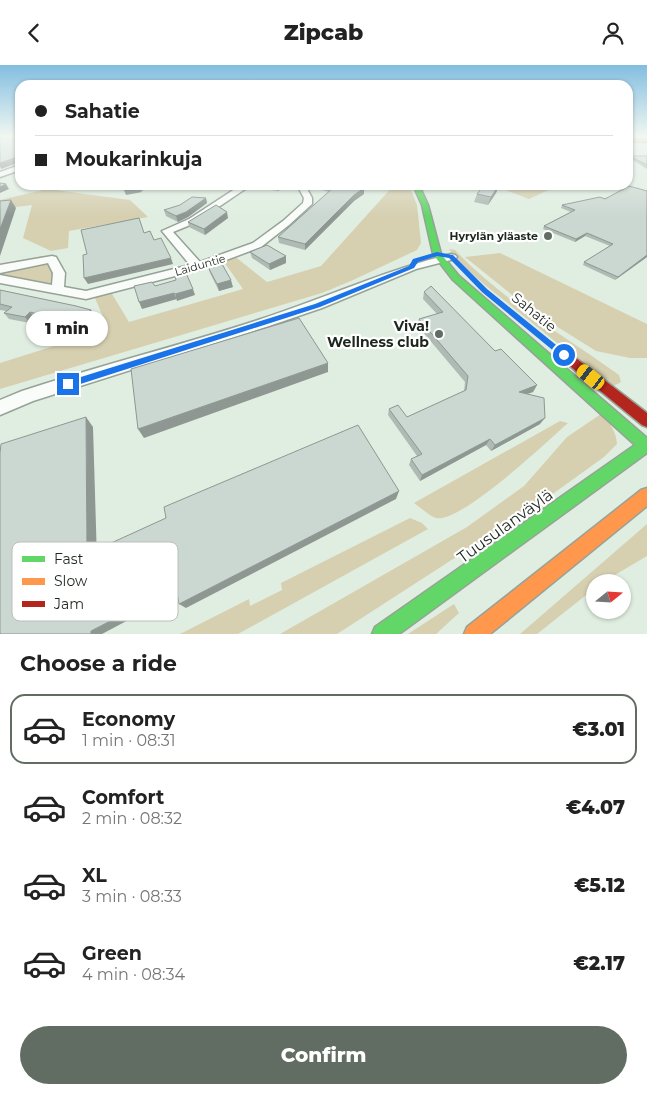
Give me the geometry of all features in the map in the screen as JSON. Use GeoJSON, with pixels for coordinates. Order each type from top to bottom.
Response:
{"type":"FeatureCollection","features":[{"type":"Feature","properties":{"kind":"street"},"geometry":{"type":"LineString","coordinates":[[0,175],[15,169]]}},
{"type":"Feature","properties":{"kind":"street"},"geometry":{"type":"LineString","coordinates":[[198,267],[167,231],[192,221],[239,190]]}},
{"type":"Feature","properties":{"kind":"street","name":"Laiduntie"},"geometry":{"type":"LineString","coordinates":[[0,279],[86,295],[198,267],[257,245],[307,204],[308,199],[304,190]]}},
{"type":"Feature","properties":{"kind":"street","name":"Sahatie"},"geometry":{"type":"LineString","coordinates":[[418,190],[443,257],[456,278],[646,446]]}},
{"type":"Feature","properties":{"kind":"street"},"geometry":{"type":"LineString","coordinates":[[0,408],[28,395],[113,371],[282,317],[443,257]]}},
{"type":"Feature","properties":{"kind":"street","name":"Sahatie"},"geometry":{"type":"LineString","coordinates":[[443,257],[536,333]]}},
{"type":"Feature","properties":{"kind":"street"},"geometry":{"type":"LineString","coordinates":[[0,269],[52,259],[59,273],[58,290]]}},
{"type":"Feature","properties":{"kind":"street"},"geometry":{"type":"LineString","coordinates":[[412,267],[434,269],[456,278]]}},
{"type":"Feature","properties":{"kind":"street","name":"Sahatie"},"geometry":{"type":"LineString","coordinates":[[558,350],[647,421]]}},
{"type":"Feature","properties":{"kind":"street","name":"Tuusulanväylä"},"geometry":{"type":"LineString","coordinates":[[382,634],[646,446]]}},
{"type":"Feature","properties":{"kind":"street"},"geometry":{"type":"LineString","coordinates":[[474,634],[647,496]]}},
{"type":"Feature","properties":{"kind":"shaded area"},"geometry":{"type":"Polygon","coordinates":[[[44,190],[55,190],[130,200],[148,217],[69,231],[68,248],[51,251],[23,238],[32,205],[0,209],[0,200],[44,190]]]}},
{"type":"Feature","properties":{"kind":"shaded area"},"geometry":{"type":"Polygon","coordinates":[[[389,190],[411,190],[417,205],[421,243],[417,250],[322,293],[0,389],[0,363],[108,329],[93,293],[109,289],[129,322],[243,289],[222,259],[233,255],[267,282],[321,266],[389,190]]]}},
{"type":"Feature","properties":{"kind":"shaded area"},"geometry":{"type":"Polygon","coordinates":[[[505,190],[549,190],[529,199],[505,190]]]}},
{"type":"Feature","properties":{"kind":"shaded area"},"geometry":{"type":"Polygon","coordinates":[[[449,249],[455,250],[473,268],[513,301],[619,375],[621,382],[612,387],[485,285],[461,264],[449,249]]]}},
{"type":"Feature","properties":{"kind":"shaded area"},"geometry":{"type":"Polygon","coordinates":[[[500,253],[647,324],[647,358],[630,358],[596,351],[532,311],[465,257],[500,253]]]}},
{"type":"Feature","properties":{"kind":"shaded area"},"geometry":{"type":"Polygon","coordinates":[[[42,256],[51,264],[55,271],[55,291],[0,280],[0,264],[42,256]]]}},
{"type":"Feature","properties":{"kind":"shaded area"},"geometry":{"type":"Polygon","coordinates":[[[601,414],[612,427],[617,444],[604,457],[543,501],[337,634],[280,634],[467,527],[524,486],[567,437],[601,414]]]}},
{"type":"Feature","properties":{"kind":"shaded area"},"geometry":{"type":"Polygon","coordinates":[[[560,421],[568,423],[524,463],[464,508],[448,516],[436,518],[414,503],[560,421]]]}},
{"type":"Feature","properties":{"kind":"shaded area"},"geometry":{"type":"Polygon","coordinates":[[[410,518],[422,523],[428,529],[238,634],[180,634],[249,599],[250,606],[282,590],[281,583],[410,518]]]}},
{"type":"Feature","properties":{"kind":"shaded area"},"geometry":{"type":"Polygon","coordinates":[[[647,524],[647,556],[617,574],[589,574],[647,524]]]}},
{"type":"Feature","properties":{"kind":"shaded area"},"geometry":{"type":"Polygon","coordinates":[[[586,577],[586,595],[537,634],[520,634],[586,577]]]}},
{"type":"Feature","properties":{"kind":"shaded area"},"geometry":{"type":"Polygon","coordinates":[[[454,604],[459,613],[436,634],[408,634],[454,604]]]}},
{"type":"Feature","properties":{"kind":"building"},"geometry":{"type":"Polygon","coordinates":[[[633,187],[647,191],[647,255],[618,277],[584,262],[613,244],[587,233],[576,239],[544,226],[575,210],[562,205],[600,197],[605,199],[622,190],[633,190],[633,187]]]}},
{"type":"Feature","properties":{"kind":"building"},"geometry":{"type":"Polygon","coordinates":[[[331,190],[361,190],[305,244],[278,237],[331,190]]]}},
{"type":"Feature","properties":{"kind":"building"},"geometry":{"type":"Polygon","coordinates":[[[480,190],[496,190],[491,197],[477,194],[480,190]]]}},
{"type":"Feature","properties":{"kind":"building"},"geometry":{"type":"Polygon","coordinates":[[[192,197],[206,198],[186,212],[176,216],[164,210],[180,205],[192,197]]]}},
{"type":"Feature","properties":{"kind":"building"},"geometry":{"type":"Polygon","coordinates":[[[11,200],[0,229],[0,201],[11,200]]]}},
{"type":"Feature","properties":{"kind":"building"},"geometry":{"type":"Polygon","coordinates":[[[216,205],[227,212],[204,229],[188,222],[216,205]]]}},
{"type":"Feature","properties":{"kind":"building"},"geometry":{"type":"Polygon","coordinates":[[[139,218],[144,233],[150,231],[154,240],[161,238],[171,258],[84,278],[83,255],[87,254],[81,230],[139,218]]]}},
{"type":"Feature","properties":{"kind":"building"},"geometry":{"type":"Polygon","coordinates":[[[267,245],[286,256],[269,264],[250,252],[267,245]]]}},
{"type":"Feature","properties":{"kind":"building"},"geometry":{"type":"Polygon","coordinates":[[[222,264],[231,280],[217,284],[208,267],[222,264]]]}},
{"type":"Feature","properties":{"kind":"building"},"geometry":{"type":"Polygon","coordinates":[[[186,273],[193,289],[139,302],[134,286],[152,282],[155,286],[176,280],[175,276],[186,273]]]}},
{"type":"Feature","properties":{"kind":"building"},"geometry":{"type":"Polygon","coordinates":[[[431,286],[495,351],[501,349],[537,385],[519,392],[544,398],[545,418],[495,445],[490,439],[422,475],[411,459],[422,454],[389,409],[398,405],[407,417],[466,390],[468,376],[419,319],[443,312],[424,292],[431,286]]]}},
{"type":"Feature","properties":{"kind":"building"},"geometry":{"type":"Polygon","coordinates":[[[0,290],[91,310],[82,318],[74,317],[73,319],[60,316],[56,319],[30,312],[25,317],[4,313],[12,307],[0,304],[0,290]]]}},
{"type":"Feature","properties":{"kind":"building"},"geometry":{"type":"Polygon","coordinates":[[[299,318],[328,363],[138,429],[131,369],[299,318]]]}},
{"type":"Feature","properties":{"kind":"building"},"geometry":{"type":"Polygon","coordinates":[[[86,417],[87,542],[12,542],[12,621],[110,621],[91,631],[91,634],[0,634],[1,444],[86,417]]]}},
{"type":"Feature","properties":{"kind":"building"},"geometry":{"type":"Polygon","coordinates":[[[358,425],[399,491],[179,604],[178,542],[113,542],[166,518],[164,507],[358,425]]]}},
{"type":"Feature","properties":{"kind":"traffic: fast"},"geometry":{"type":"LineString","coordinates":[[418,190],[425,205],[437,254],[456,278],[647,447]]}},
{"type":"Feature","properties":{"kind":"traffic: fast"},"geometry":{"type":"LineString","coordinates":[[382,634],[647,445]]}},
{"type":"Feature","properties":{"kind":"traffic: slow"},"geometry":{"type":"LineString","coordinates":[[474,634],[647,496]]}},
{"type":"Feature","properties":{"kind":"traffic: jam"},"geometry":{"type":"LineString","coordinates":[[564,355],[647,421]]}},
{"type":"Feature","properties":{"kind":"place","name":"Hyrylän yläaste"},"geometry":{"type":"Point","coordinates":[548,236]}},
{"type":"Feature","properties":{"kind":"place","name":"Viva! Wellness club"},"geometry":{"type":"Point","coordinates":[439,334]}},
{"type":"Feature","properties":{"kind":"route"},"geometry":{"type":"LineString","coordinates":[[68,384],[317,305],[412,267],[415,261],[437,254],[450,257],[485,291],[564,355]]}}]}
